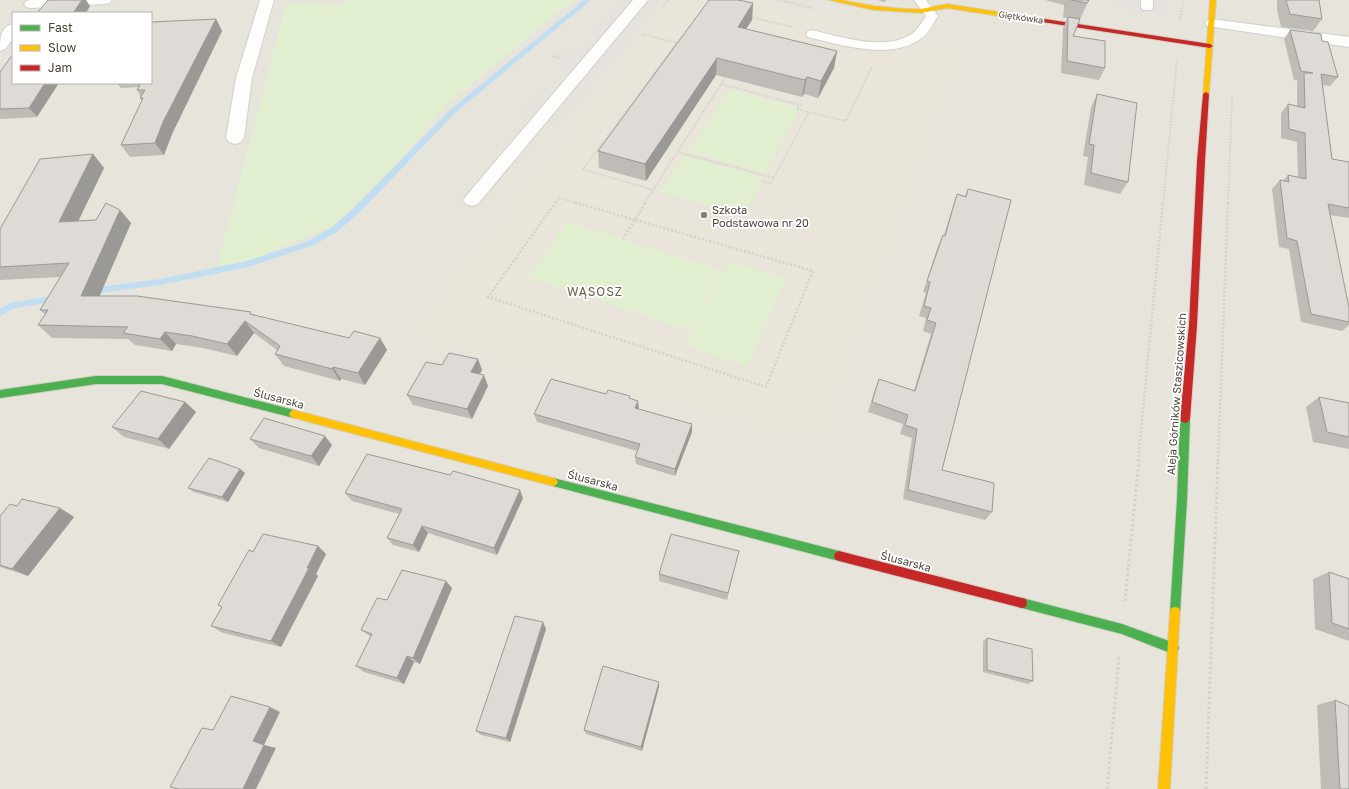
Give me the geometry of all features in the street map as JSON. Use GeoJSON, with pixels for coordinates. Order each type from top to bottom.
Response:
{"type":"FeatureCollection","features":[{"type":"Feature","properties":{"kind":"street"},"geometry":{"type":"LineString","coordinates":[[30,6],[105,0]]}},
{"type":"Feature","properties":{"kind":"street"},"geometry":{"type":"LineString","coordinates":[[235,138],[244,78],[267,0]]}},
{"type":"Feature","properties":{"kind":"street"},"geometry":{"type":"LineString","coordinates":[[472,200],[641,0]]}},
{"type":"Feature","properties":{"kind":"street","name":"Giętkówka"},"geometry":{"type":"LineString","coordinates":[[832,0],[874,8],[897,10],[918,11],[923,4],[947,6],[1210,46]]}},
{"type":"Feature","properties":{"kind":"street","name":"Aleja Górników Staszicowskich"},"geometry":{"type":"LineString","coordinates":[[1164,789],[1173,648],[1184,424],[1197,259],[1201,161],[1213,0]]}},
{"type":"Feature","properties":{"kind":"street"},"geometry":{"type":"LineString","coordinates":[[1212,23],[1349,42]]}},
{"type":"Feature","properties":{"kind":"street"},"geometry":{"type":"LineString","coordinates":[[0,46],[12,29]]}},
{"type":"Feature","properties":{"kind":"street","name":"Ślusarska"},"geometry":{"type":"LineString","coordinates":[[0,394],[96,380],[162,380],[1122,629],[1173,648]]}},
{"type":"Feature","properties":{"kind":"lane"},"geometry":{"type":"LineString","coordinates":[[812,34],[846,42],[881,45],[902,44],[916,36],[932,16],[923,4]]}},
{"type":"Feature","properties":{"kind":"path"},"geometry":{"type":"LineString","coordinates":[[743,15],[797,28],[812,34]]}},
{"type":"Feature","properties":{"kind":"path"},"geometry":{"type":"LineString","coordinates":[[641,35],[683,44]]}},
{"type":"Feature","properties":{"kind":"path"},"geometry":{"type":"LineString","coordinates":[[653,190],[583,169],[682,36]]}},
{"type":"Feature","properties":{"kind":"path"},"geometry":{"type":"LineString","coordinates":[[721,84],[800,105],[798,109],[846,121],[881,45]]}},
{"type":"Feature","properties":{"kind":"path"},"geometry":{"type":"LineString","coordinates":[[1107,789],[1178,54]]}},
{"type":"Feature","properties":{"kind":"path"},"geometry":{"type":"LineString","coordinates":[[623,239],[731,70]]}},
{"type":"Feature","properties":{"kind":"path"},"geometry":{"type":"LineString","coordinates":[[1206,789],[1232,108]]}},
{"type":"Feature","properties":{"kind":"path"},"geometry":{"type":"LineString","coordinates":[[762,180],[771,183],[808,112]]}},
{"type":"Feature","properties":{"kind":"path"},"geometry":{"type":"LineString","coordinates":[[678,152],[774,178]]}},
{"type":"Feature","properties":{"kind":"path"},"geometry":{"type":"LineString","coordinates":[[559,198],[635,220],[813,272],[766,387],[488,297],[559,198]]}},
{"type":"Feature","properties":{"kind":"shaded area"},"geometry":{"type":"Polygon","coordinates":[[[0,0],[1349,0],[1349,789],[0,789],[0,0]]]}},
{"type":"Feature","properties":{"kind":"shaded area"},"geometry":{"type":"Polygon","coordinates":[[[621,0],[662,0],[558,127],[520,114],[547,85],[555,88],[561,81],[563,71],[557,63],[550,59],[557,52],[575,53],[592,45],[598,38],[590,36],[621,0]]]}},
{"type":"Feature","properties":{"kind":"shaded area","name":"Szkoła Podstawowa nr 20"},"geometry":{"type":"Polygon","coordinates":[[[674,0],[756,0],[964,47],[820,443],[406,341],[674,0]]]}},
{"type":"Feature","properties":{"kind":"shaded area"},"geometry":{"type":"Polygon","coordinates":[[[1118,0],[1170,0],[1169,16],[1116,9],[1118,0]]]}},
{"type":"Feature","properties":{"kind":"green space"},"geometry":{"type":"Polygon","coordinates":[[[349,0],[573,0],[447,105],[392,169],[335,225],[252,260],[217,268],[286,3],[337,4],[349,0]]]}},
{"type":"Feature","properties":{"kind":"green space"},"geometry":{"type":"Polygon","coordinates":[[[729,89],[801,108],[764,173],[688,151],[729,89]]]}},
{"type":"Feature","properties":{"kind":"green space"},"geometry":{"type":"Polygon","coordinates":[[[683,155],[764,177],[744,216],[660,192],[683,155]]]}},
{"type":"Feature","properties":{"kind":"green space"},"geometry":{"type":"Polygon","coordinates":[[[567,222],[722,270],[691,331],[528,277],[567,222]]]}},
{"type":"Feature","properties":{"kind":"green space"},"geometry":{"type":"Polygon","coordinates":[[[729,261],[786,279],[747,367],[685,345],[729,261]]]}},
{"type":"Feature","properties":{"kind":"building"},"geometry":{"type":"Polygon","coordinates":[[[48,0],[82,0],[74,12],[38,12],[48,0]]]}},
{"type":"Feature","properties":{"kind":"building"},"geometry":{"type":"Polygon","coordinates":[[[709,0],[738,0],[753,3],[738,27],[837,51],[821,81],[807,77],[805,80],[717,58],[645,164],[598,151],[709,0]]]}},
{"type":"Feature","properties":{"kind":"building"},"geometry":{"type":"Polygon","coordinates":[[[1071,0],[1089,0],[1087,3],[1071,0]]]}},
{"type":"Feature","properties":{"kind":"building"},"geometry":{"type":"Polygon","coordinates":[[[1286,0],[1319,0],[1322,19],[1290,14],[1286,0]]]}},
{"type":"Feature","properties":{"kind":"building"},"geometry":{"type":"Polygon","coordinates":[[[1068,17],[1080,19],[1073,36],[1105,41],[1105,68],[1067,61],[1068,17]]]}},
{"type":"Feature","properties":{"kind":"building"},"geometry":{"type":"Polygon","coordinates":[[[216,19],[163,122],[155,143],[121,145],[143,98],[140,98],[145,90],[137,90],[140,84],[152,84],[152,22],[216,19]]]}},
{"type":"Feature","properties":{"kind":"building"},"geometry":{"type":"Polygon","coordinates":[[[1290,30],[1321,34],[1322,41],[1328,42],[1338,77],[1321,74],[1332,159],[1349,162],[1349,208],[1328,204],[1349,308],[1349,322],[1311,314],[1297,241],[1287,238],[1280,180],[1289,182],[1288,175],[1306,179],[1305,133],[1289,129],[1288,104],[1305,108],[1304,73],[1313,73],[1301,71],[1290,30]]]}},
{"type":"Feature","properties":{"kind":"building"},"geometry":{"type":"Polygon","coordinates":[[[12,55],[12,84],[44,84],[29,108],[0,109],[0,72],[12,55]]]}},
{"type":"Feature","properties":{"kind":"building"},"geometry":{"type":"Polygon","coordinates":[[[1097,94],[1137,103],[1128,182],[1091,173],[1094,145],[1089,144],[1097,94]]]}},
{"type":"Feature","properties":{"kind":"building"},"geometry":{"type":"Polygon","coordinates":[[[93,154],[59,222],[96,220],[106,203],[120,210],[81,296],[137,296],[251,312],[250,314],[349,338],[354,331],[380,338],[358,373],[333,367],[332,369],[275,354],[280,346],[245,321],[227,344],[192,336],[165,332],[160,339],[123,333],[128,327],[38,325],[48,310],[40,310],[69,263],[0,267],[0,229],[40,159],[93,154]]]}},
{"type":"Feature","properties":{"kind":"building"},"geometry":{"type":"Polygon","coordinates":[[[968,189],[1011,200],[942,470],[994,483],[992,512],[908,490],[917,429],[905,425],[908,415],[872,402],[879,379],[915,391],[936,323],[927,320],[931,308],[924,306],[930,282],[927,281],[943,235],[945,236],[957,194],[966,197],[968,189]]]}},
{"type":"Feature","properties":{"kind":"building"},"geometry":{"type":"Polygon","coordinates":[[[449,353],[478,359],[471,372],[484,375],[467,409],[407,395],[426,362],[442,365],[449,353]]]}},
{"type":"Feature","properties":{"kind":"building"},"geometry":{"type":"Polygon","coordinates":[[[551,379],[606,394],[608,390],[630,396],[629,398],[638,401],[635,408],[692,424],[675,469],[635,457],[640,444],[534,414],[551,379]]]}},
{"type":"Feature","properties":{"kind":"building"},"geometry":{"type":"Polygon","coordinates":[[[141,391],[185,402],[158,439],[112,427],[141,391]]]}},
{"type":"Feature","properties":{"kind":"building"},"geometry":{"type":"Polygon","coordinates":[[[1319,397],[1349,403],[1349,437],[1327,432],[1319,397]]]}},
{"type":"Feature","properties":{"kind":"building"},"geometry":{"type":"Polygon","coordinates":[[[264,418],[325,436],[311,456],[250,439],[264,418]]]}},
{"type":"Feature","properties":{"kind":"building"},"geometry":{"type":"Polygon","coordinates":[[[367,454],[450,475],[453,471],[520,490],[494,548],[422,526],[413,545],[387,538],[402,509],[345,493],[367,454]]]}},
{"type":"Feature","properties":{"kind":"building"},"geometry":{"type":"Polygon","coordinates":[[[209,458],[240,469],[222,497],[188,488],[209,458]]]}},
{"type":"Feature","properties":{"kind":"building"},"geometry":{"type":"Polygon","coordinates":[[[22,499],[60,508],[12,569],[0,565],[0,516],[10,504],[17,506],[22,499]]]}},
{"type":"Feature","properties":{"kind":"building"},"geometry":{"type":"Polygon","coordinates":[[[263,534],[318,546],[307,568],[309,568],[271,641],[211,626],[222,607],[218,605],[249,550],[253,552],[263,534]]]}},
{"type":"Feature","properties":{"kind":"building"},"geometry":{"type":"Polygon","coordinates":[[[671,534],[739,551],[728,593],[659,574],[671,534]]]}},
{"type":"Feature","properties":{"kind":"building"},"geometry":{"type":"Polygon","coordinates":[[[402,570],[446,581],[413,658],[407,656],[397,678],[356,666],[372,634],[361,630],[377,598],[387,600],[402,570]]]}},
{"type":"Feature","properties":{"kind":"building"},"geometry":{"type":"Polygon","coordinates":[[[1329,572],[1349,579],[1349,629],[1332,623],[1329,572]]]}},
{"type":"Feature","properties":{"kind":"building"},"geometry":{"type":"Polygon","coordinates":[[[515,616],[543,622],[506,738],[476,731],[515,616]]]}},
{"type":"Feature","properties":{"kind":"building"},"geometry":{"type":"Polygon","coordinates":[[[987,638],[1032,649],[1033,681],[987,670],[987,638]]]}},
{"type":"Feature","properties":{"kind":"building"},"geometry":{"type":"Polygon","coordinates":[[[603,666],[659,682],[641,747],[584,730],[603,666]]]}},
{"type":"Feature","properties":{"kind":"building"},"geometry":{"type":"Polygon","coordinates":[[[231,696],[270,707],[253,741],[264,745],[243,789],[179,789],[170,787],[202,728],[213,730],[231,696]]]}},
{"type":"Feature","properties":{"kind":"building"},"geometry":{"type":"Polygon","coordinates":[[[1335,700],[1349,706],[1349,789],[1340,789],[1335,700]]]}},
{"type":"Feature","properties":{"kind":"waterway"},"geometry":{"type":"LineString","coordinates":[[92,291],[160,282],[248,264],[311,243],[334,230],[356,211],[453,111],[588,0]]}},
{"type":"Feature","properties":{"kind":"waterway"},"geometry":{"type":"LineString","coordinates":[[0,313],[10,306],[57,298]]}},
{"type":"Feature","properties":{"kind":"traffic: fast"},"geometry":{"type":"LineString","coordinates":[[0,394],[96,380],[162,380],[294,414]]}},
{"type":"Feature","properties":{"kind":"traffic: fast"},"geometry":{"type":"LineString","coordinates":[[1175,612],[1185,419]]}},
{"type":"Feature","properties":{"kind":"traffic: fast"},"geometry":{"type":"LineString","coordinates":[[553,482],[839,556]]}},
{"type":"Feature","properties":{"kind":"traffic: fast"},"geometry":{"type":"LineString","coordinates":[[1022,603],[1122,629],[1173,648]]}},
{"type":"Feature","properties":{"kind":"traffic: slow"},"geometry":{"type":"LineString","coordinates":[[832,0],[874,8],[906,11],[921,11],[947,6],[1025,18]]}},
{"type":"Feature","properties":{"kind":"traffic: slow"},"geometry":{"type":"LineString","coordinates":[[1206,94],[1213,0]]}},
{"type":"Feature","properties":{"kind":"traffic: slow"},"geometry":{"type":"LineString","coordinates":[[294,414],[553,482]]}},
{"type":"Feature","properties":{"kind":"traffic: slow"},"geometry":{"type":"LineString","coordinates":[[1164,789],[1175,612]]}},
{"type":"Feature","properties":{"kind":"traffic: jam"},"geometry":{"type":"LineString","coordinates":[[1025,18],[1210,46]]}},
{"type":"Feature","properties":{"kind":"traffic: jam"},"geometry":{"type":"LineString","coordinates":[[1185,419],[1193,325],[1201,161],[1206,94]]}},
{"type":"Feature","properties":{"kind":"traffic: jam"},"geometry":{"type":"LineString","coordinates":[[839,556],[1022,603]]}},
{"type":"Feature","properties":{"kind":"place","name":"Szkoła Podstawowa nr 20"},"geometry":{"type":"Point","coordinates":[704,215]}},
{"type":"Feature","properties":{"kind":"district","name":"WĄSOSZ"},"geometry":{"type":"Point","coordinates":[595,291]}}]}
